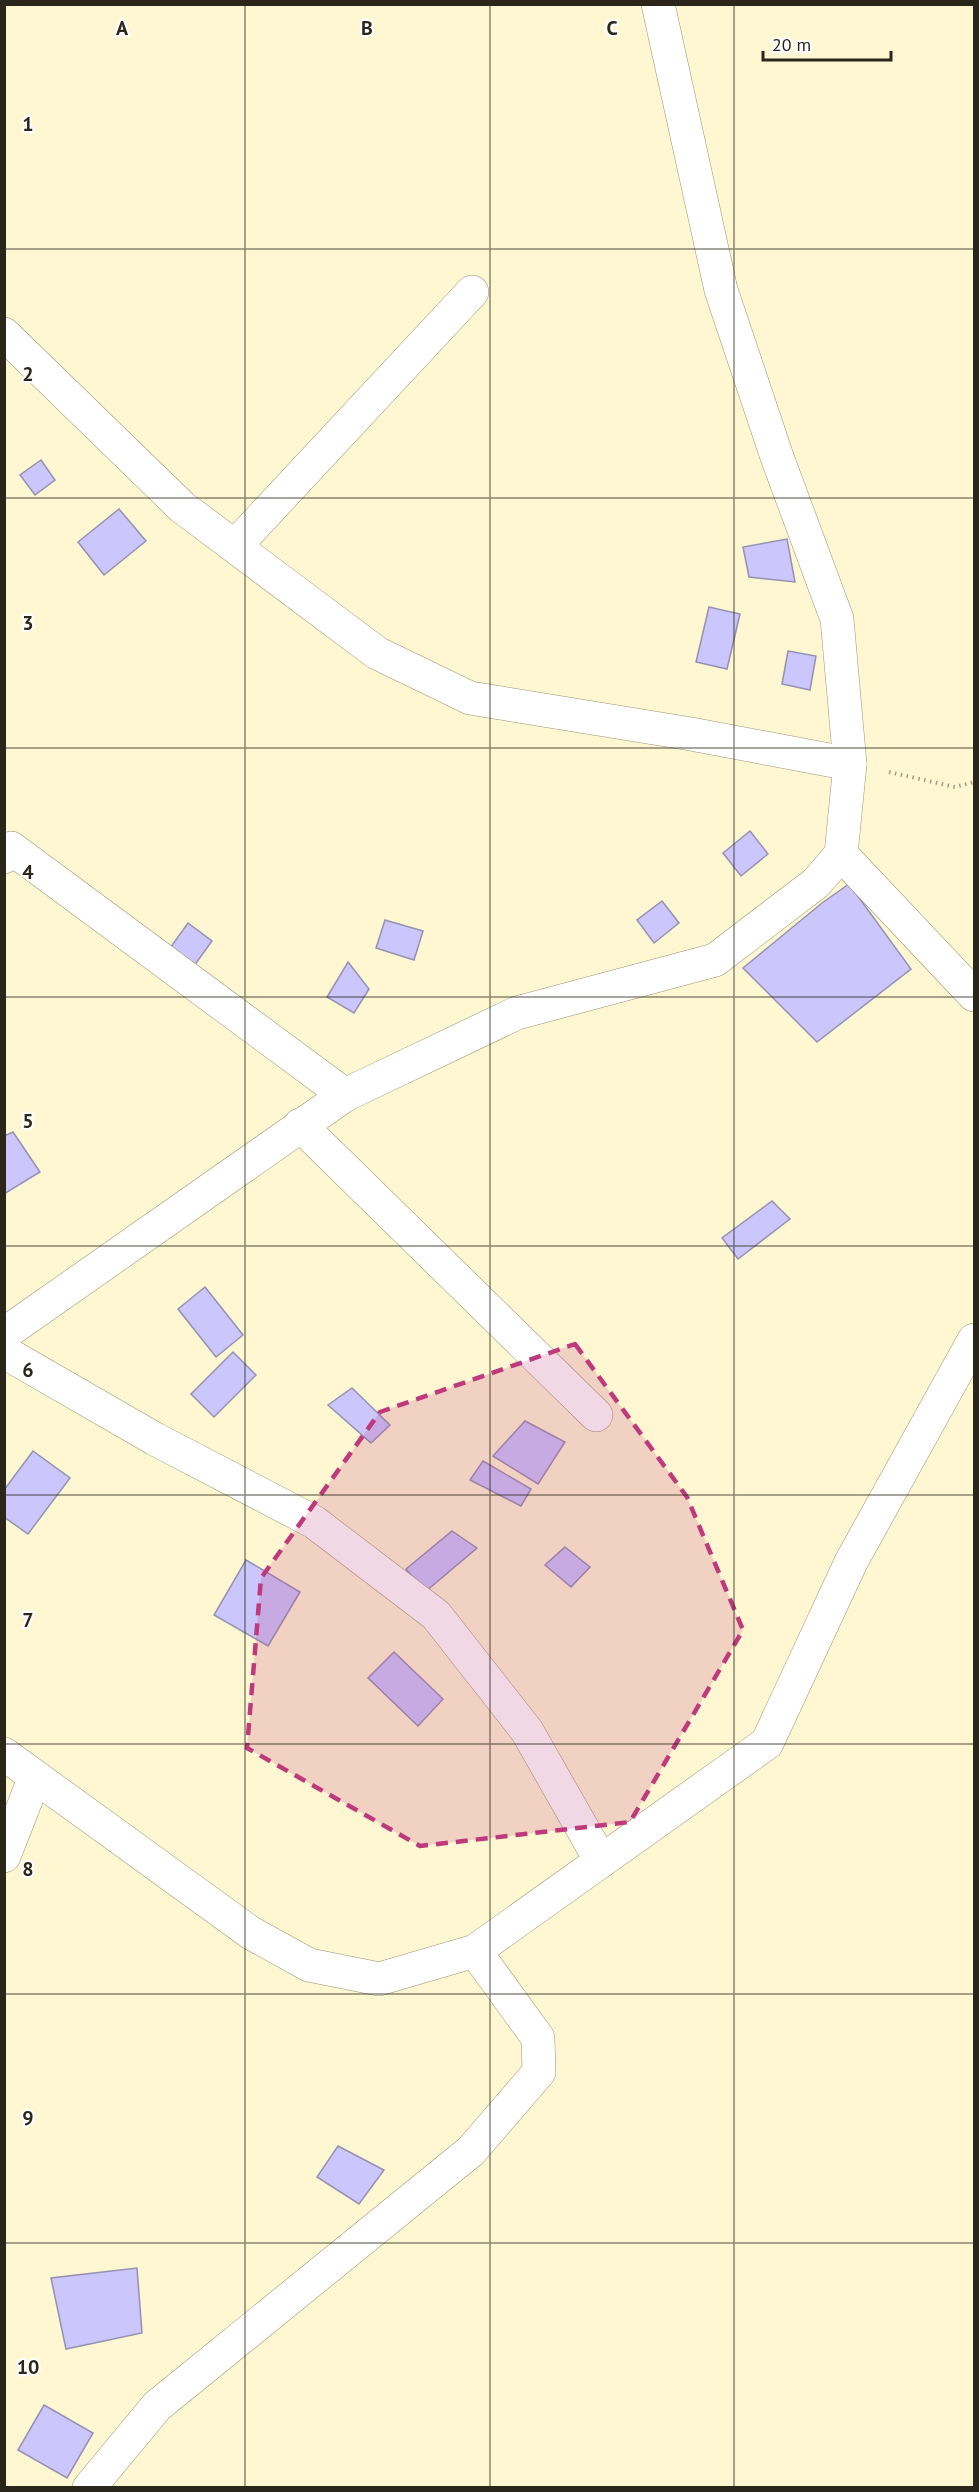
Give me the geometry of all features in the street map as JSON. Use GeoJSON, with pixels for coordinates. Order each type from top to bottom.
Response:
{"type":"FeatureCollection","features":[{"type":"Feature","properties":{"kind":"street"},"geometry":{"type":"LineString","coordinates":[[4,1334],[72,1289],[345,1095],[517,1013],[715,960],[816,883],[841,854],[850,764],[837,619],[777,457],[721,290],[658,4]]}},
{"type":"Feature","properties":{"kind":"street"},"geometry":{"type":"LineString","coordinates":[[236,545],[472,292]]}},
{"type":"Feature","properties":{"kind":"street"},"geometry":{"type":"LineString","coordinates":[[4,334],[182,507],[236,545],[377,653],[470,698],[850,764]]}},
{"type":"Feature","properties":{"kind":"street"},"geometry":{"type":"LineString","coordinates":[[4,856],[11,848],[345,1095]]}},
{"type":"Feature","properties":{"kind":"street"},"geometry":{"type":"LineString","coordinates":[[841,854],[975,995]]}},
{"type":"Feature","properties":{"kind":"street"},"geometry":{"type":"LineString","coordinates":[[300,1125],[596,1415]]}},
{"type":"Feature","properties":{"kind":"street"},"geometry":{"type":"LineString","coordinates":[[4,1754],[251,1933],[309,1965],[380,1979],[475,1951],[767,1743],[851,1562],[975,1340]]}},
{"type":"Feature","properties":{"kind":"street"},"geometry":{"type":"LineString","coordinates":[[4,1352],[155,1438],[314,1522],[436,1616],[527,1731],[601,1861]]}},
{"type":"Feature","properties":{"kind":"street"},"geometry":{"type":"LineString","coordinates":[[4,1856],[35,1777]]}},
{"type":"Feature","properties":{"kind":"street"},"geometry":{"type":"LineString","coordinates":[[89,2487],[157,2406],[471,2151],[539,2072],[538,2038],[475,1951]]}},
{"type":"Feature","properties":{"kind":"path"},"geometry":{"type":"LineString","coordinates":[[850,764],[955,788],[975,782]]}},
{"type":"Feature","properties":{"kind":"highlighted area"},"geometry":{"type":"Polygon","coordinates":[[[575,1344],[687,1497],[743,1630],[630,1822],[420,1846],[247,1748],[261,1578],[380,1412],[575,1344]]]}},
{"type":"Feature","properties":{"kind":"building"},"geometry":{"type":"Polygon","coordinates":[[[41,460],[55,480],[35,495],[20,475],[41,460]]]}},
{"type":"Feature","properties":{"kind":"building"},"geometry":{"type":"Polygon","coordinates":[[[119,509],[146,541],[104,575],[78,542],[119,509]]]}},
{"type":"Feature","properties":{"kind":"building"},"geometry":{"type":"Polygon","coordinates":[[[787,539],[795,582],[749,577],[743,547],[787,539]]]}},
{"type":"Feature","properties":{"kind":"building"},"geometry":{"type":"Polygon","coordinates":[[[709,607],[740,614],[727,669],[696,662],[709,607]]]}},
{"type":"Feature","properties":{"kind":"building"},"geometry":{"type":"Polygon","coordinates":[[[788,651],[816,656],[810,690],[782,684],[788,651]]]}},
{"type":"Feature","properties":{"kind":"building"},"geometry":{"type":"Polygon","coordinates":[[[750,831],[768,854],[741,876],[723,853],[750,831]]]}},
{"type":"Feature","properties":{"kind":"building"},"geometry":{"type":"Polygon","coordinates":[[[849,884],[911,969],[817,1042],[743,968],[822,903],[849,884]]]}},
{"type":"Feature","properties":{"kind":"building"},"geometry":{"type":"Polygon","coordinates":[[[662,901],[679,923],[654,943],[637,920],[662,901]]]}},
{"type":"Feature","properties":{"kind":"building"},"geometry":{"type":"Polygon","coordinates":[[[385,920],[423,931],[414,960],[376,948],[385,920]]]}},
{"type":"Feature","properties":{"kind":"building"},"geometry":{"type":"Polygon","coordinates":[[[188,923],[212,941],[194,966],[170,948],[188,923]]]}},
{"type":"Feature","properties":{"kind":"building"},"geometry":{"type":"Polygon","coordinates":[[[348,962],[369,989],[354,1013],[327,997],[348,962]]]}},
{"type":"Feature","properties":{"kind":"building"},"geometry":{"type":"Polygon","coordinates":[[[13,1132],[40,1172],[4,1194],[4,1136],[13,1132]]]}},
{"type":"Feature","properties":{"kind":"building"},"geometry":{"type":"Polygon","coordinates":[[[772,1201],[790,1219],[738,1259],[722,1238],[772,1201]]]}},
{"type":"Feature","properties":{"kind":"building"},"geometry":{"type":"Polygon","coordinates":[[[205,1287],[243,1335],[216,1357],[178,1309],[205,1287]]]}},
{"type":"Feature","properties":{"kind":"building"},"geometry":{"type":"Polygon","coordinates":[[[233,1352],[256,1375],[214,1417],[191,1394],[233,1352]]]}},
{"type":"Feature","properties":{"kind":"building"},"geometry":{"type":"Polygon","coordinates":[[[352,1388],[390,1425],[371,1443],[328,1405],[352,1388]]]}},
{"type":"Feature","properties":{"kind":"building"},"geometry":{"type":"Polygon","coordinates":[[[525,1421],[565,1442],[538,1484],[493,1456],[525,1421]]]}},
{"type":"Feature","properties":{"kind":"building"},"geometry":{"type":"Polygon","coordinates":[[[33,1451],[70,1478],[28,1534],[4,1517],[4,1490],[33,1451]]]}},
{"type":"Feature","properties":{"kind":"building"},"geometry":{"type":"Polygon","coordinates":[[[483,1461],[531,1489],[521,1506],[470,1480],[483,1461]]]}},
{"type":"Feature","properties":{"kind":"building"},"geometry":{"type":"Polygon","coordinates":[[[452,1531],[477,1548],[425,1592],[406,1569],[452,1531]]]}},
{"type":"Feature","properties":{"kind":"building"},"geometry":{"type":"Polygon","coordinates":[[[565,1547],[590,1567],[571,1587],[545,1565],[565,1547]]]}},
{"type":"Feature","properties":{"kind":"building"},"geometry":{"type":"Polygon","coordinates":[[[246,1560],[300,1592],[268,1646],[214,1615],[246,1560]]]}},
{"type":"Feature","properties":{"kind":"building"},"geometry":{"type":"Polygon","coordinates":[[[394,1652],[443,1699],[418,1726],[368,1678],[394,1652]]]}},
{"type":"Feature","properties":{"kind":"building"},"geometry":{"type":"Polygon","coordinates":[[[338,2146],[384,2170],[359,2204],[317,2177],[338,2146]]]}},
{"type":"Feature","properties":{"kind":"building"},"geometry":{"type":"Polygon","coordinates":[[[137,2268],[142,2333],[66,2349],[51,2278],[137,2268]]]}},
{"type":"Feature","properties":{"kind":"building"},"geometry":{"type":"Polygon","coordinates":[[[44,2405],[93,2433],[67,2478],[18,2450],[44,2405]]]}}]}
